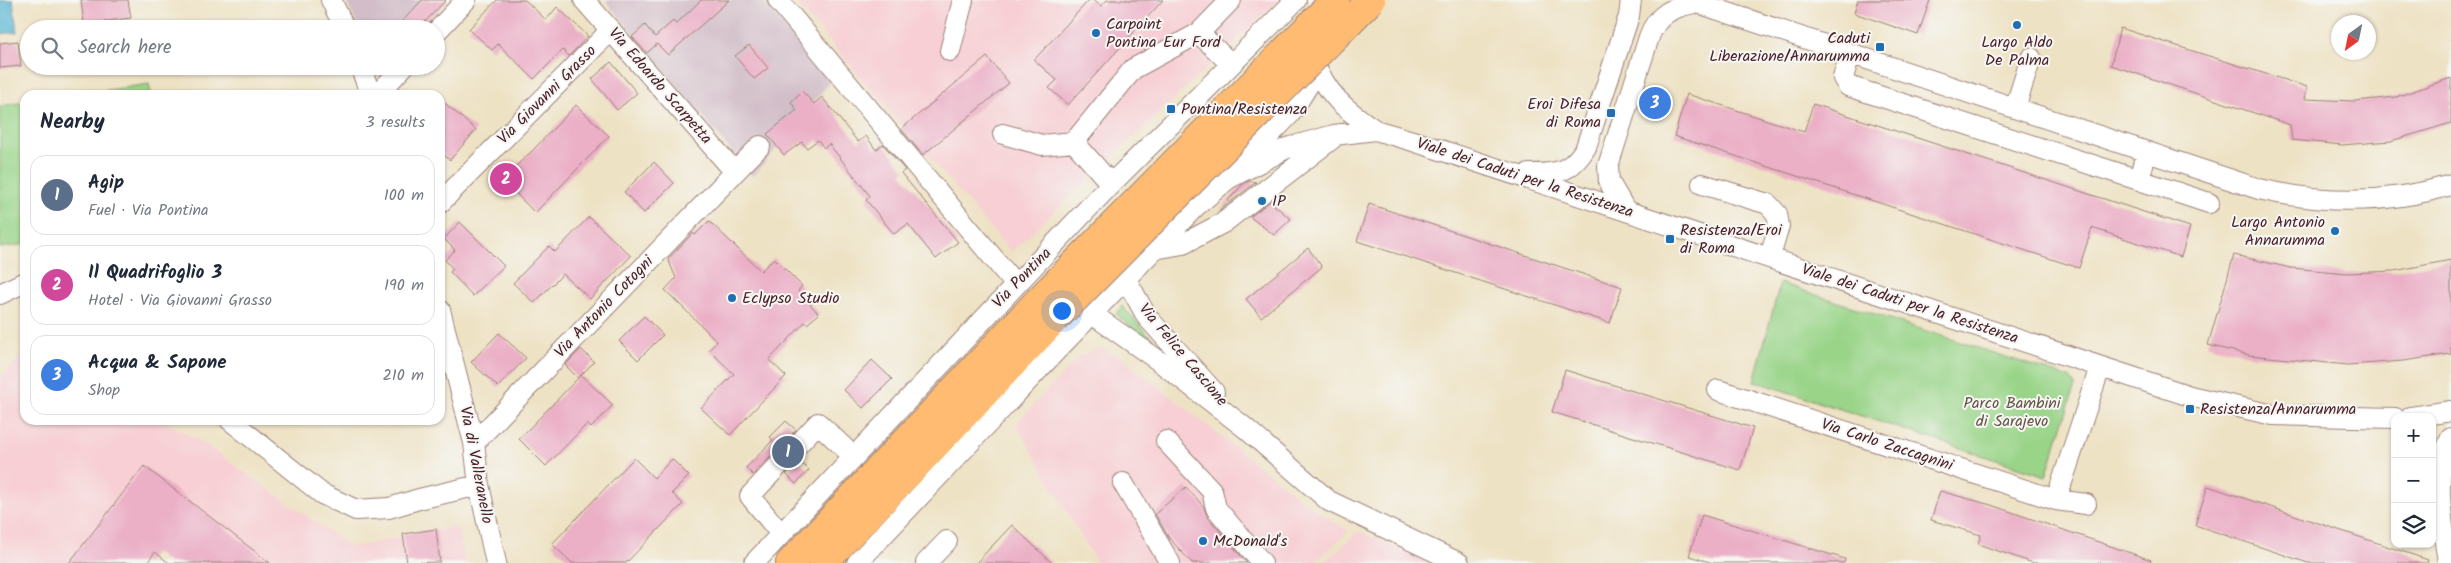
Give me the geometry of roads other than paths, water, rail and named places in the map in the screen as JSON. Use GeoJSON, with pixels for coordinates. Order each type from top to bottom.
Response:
{"type":"FeatureCollection","features":[{"type":"Feature","properties":{"kind":"highway","name":"Via Pontina"},"geometry":{"type":"LineString","coordinates":[[823,563],[1047,309],[1335,0]]}},
{"type":"Feature","properties":{"kind":"highway","name":"Via Pontina"},"geometry":{"type":"LineString","coordinates":[[790,563],[1047,309],[1371,0]]}},
{"type":"Feature","properties":{"kind":"street"},"geometry":{"type":"LineString","coordinates":[[332,0],[341,20]]}},
{"type":"Feature","properties":{"kind":"street"},"geometry":{"type":"LineString","coordinates":[[445,22],[466,0]]}},
{"type":"Feature","properties":{"kind":"street","name":"Via Edoardo Scarpetta"},"geometry":{"type":"LineString","coordinates":[[584,0],[735,172]]}},
{"type":"Feature","properties":{"kind":"street"},"geometry":{"type":"LineString","coordinates":[[778,0],[1016,284]]}},
{"type":"Feature","properties":{"kind":"street"},"geometry":{"type":"LineString","coordinates":[[950,51],[963,0]]}},
{"type":"Feature","properties":{"kind":"street"},"geometry":{"type":"LineString","coordinates":[[1003,134],[1042,145],[1074,142],[1133,69],[1199,33],[1232,0]]}},
{"type":"Feature","properties":{"kind":"street","name":"Via Pontina"},"geometry":{"type":"LineString","coordinates":[[754,563],[1111,184],[1297,0]]}},
{"type":"Feature","properties":{"kind":"street","name":"Via Pontina"},"geometry":{"type":"LineString","coordinates":[[1297,0],[1299,17],[1323,83],[1333,97],[1375,130]]}},
{"type":"Feature","properties":{"kind":"street"},"geometry":{"type":"LineString","coordinates":[[1512,174],[1552,174],[1568,168],[1580,156],[1586,147],[1629,16],[1631,0]]}},
{"type":"Feature","properties":{"kind":"street"},"geometry":{"type":"LineString","coordinates":[[1626,211],[1609,182],[1608,166],[1654,26],[1665,12],[1692,1],[2250,186],[2314,199],[2383,198],[2451,185]]}},
{"type":"Feature","properties":{"kind":"street"},"geometry":{"type":"LineString","coordinates":[[857,563],[1154,249],[1194,208],[1228,179],[1296,108],[1309,84],[1310,51],[1288,30],[1273,29],[1264,31]]}},
{"type":"Feature","properties":{"kind":"street","name":"Via Giovanni Grasso"},"geometry":{"type":"LineString","coordinates":[[445,198],[611,30]]}},
{"type":"Feature","properties":{"kind":"street"},"geometry":{"type":"LineString","coordinates":[[1199,33],[1231,64]]}},
{"type":"Feature","properties":{"kind":"street"},"geometry":{"type":"LineString","coordinates":[[1850,54],[1843,78],[1848,86],[2209,203]]}},
{"type":"Feature","properties":{"kind":"street"},"geometry":{"type":"LineString","coordinates":[[2015,108],[2031,58]]}},
{"type":"Feature","properties":{"kind":"street"},"geometry":{"type":"LineString","coordinates":[[363,75],[368,90]]}},
{"type":"Feature","properties":{"kind":"street"},"geometry":{"type":"LineString","coordinates":[[382,90],[396,75]]}},
{"type":"Feature","properties":{"kind":"street"},"geometry":{"type":"LineString","coordinates":[[1228,179],[1287,148],[1337,135],[1375,130]]}},
{"type":"Feature","properties":{"kind":"street","name":"Viale dei Caduti per la Resistenza"},"geometry":{"type":"LineString","coordinates":[[1375,130],[1770,257],[2190,396],[2255,412],[2300,417],[2391,420]]}},
{"type":"Feature","properties":{"kind":"street"},"geometry":{"type":"LineString","coordinates":[[1154,249],[1183,244],[1223,223],[1337,135]]}},
{"type":"Feature","properties":{"kind":"street"},"geometry":{"type":"LineString","coordinates":[[1074,142],[1111,184]]}},
{"type":"Feature","properties":{"kind":"street","name":"Via Antonio Cotogni"},"geometry":{"type":"LineString","coordinates":[[474,443],[760,146]]}},
{"type":"Feature","properties":{"kind":"street"},"geometry":{"type":"LineString","coordinates":[[2138,180],[2146,153]]}},
{"type":"Feature","properties":{"kind":"street"},"geometry":{"type":"LineString","coordinates":[[1702,184],[1768,204],[1777,214],[1779,226],[1770,257]]}},
{"type":"Feature","properties":{"kind":"street","name":"Via Felice Cascione"},"geometry":{"type":"LineString","coordinates":[[1126,279],[1139,305],[1151,322],[1244,427]]}},
{"type":"Feature","properties":{"kind":"street"},"geometry":{"type":"LineString","coordinates":[[0,294],[20,284]]}},
{"type":"Feature","properties":{"kind":"street","name":"Via Felice Cascione"},"geometry":{"type":"LineString","coordinates":[[1092,314],[1159,361],[1244,427],[1313,489],[1336,505],[1459,563]]}},
{"type":"Feature","properties":{"kind":"street","name":"Via di Valleranello"},"geometry":{"type":"LineString","coordinates":[[445,330],[474,443],[479,485],[496,563]]}},
{"type":"Feature","properties":{"kind":"street"},"geometry":{"type":"LineString","coordinates":[[2056,500],[2100,366]]}},
{"type":"Feature","properties":{"kind":"street","name":"Via Carlo Zaccagnini"},"geometry":{"type":"LineString","coordinates":[[1718,390],[2056,500],[2086,504]]}},
{"type":"Feature","properties":{"kind":"street"},"geometry":{"type":"LineString","coordinates":[[2436,413],[2451,411]]}},
{"type":"Feature","properties":{"kind":"street"},"geometry":{"type":"LineString","coordinates":[[781,534],[750,496],[818,423],[854,457]]}},
{"type":"Feature","properties":{"kind":"street"},"geometry":{"type":"LineString","coordinates":[[236,425],[322,494],[356,510],[389,508],[419,498],[479,485]]}},
{"type":"Feature","properties":{"kind":"street"},"geometry":{"type":"LineString","coordinates":[[2448,563],[2436,476],[2451,438]]}},
{"type":"Feature","properties":{"kind":"street"},"geometry":{"type":"LineString","coordinates":[[1166,440],[1212,491],[1216,508],[1262,563]]}},
{"type":"Feature","properties":{"kind":"street"},"geometry":{"type":"LineString","coordinates":[[1123,483],[1170,563]]}},
{"type":"Feature","properties":{"kind":"street"},"geometry":{"type":"LineString","coordinates":[[926,563],[946,541]]}},
{"type":"Feature","properties":{"kind":"water"},"geometry":{"type":"Polygon","coordinates":[[[0,0],[13,0],[17,32],[0,34],[0,0]]]}},
{"type":"Feature","properties":{"kind":"place","name":"Largo Aldo De Palma"},"geometry":{"type":"Point","coordinates":[2017,25]}},
{"type":"Feature","properties":{"kind":"place","name":"Carpoint Pontina Eur Ford"},"geometry":{"type":"Point","coordinates":[1096,33]}},
{"type":"Feature","properties":{"kind":"place","name":"Caduti Liberazione/Annarumma"},"geometry":{"type":"Point","coordinates":[1880,47]}},
{"type":"Feature","properties":{"kind":"place","name":"Acqua & Sapone"},"geometry":{"type":"Point","coordinates":[1655,103]}},
{"type":"Feature","properties":{"kind":"place","name":"Pontina/Resistenza"},"geometry":{"type":"Point","coordinates":[1171,109]}},
{"type":"Feature","properties":{"kind":"place","name":"Eroi Difesa di Roma"},"geometry":{"type":"Point","coordinates":[1611,113]}},
{"type":"Feature","properties":{"kind":"place","name":"Il Quadrifoglio 3"},"geometry":{"type":"Point","coordinates":[506,179]}},
{"type":"Feature","properties":{"kind":"place","name":"IP"},"geometry":{"type":"Point","coordinates":[1262,201]}},
{"type":"Feature","properties":{"kind":"place","name":"Largo Antonio Annarumma"},"geometry":{"type":"Point","coordinates":[2335,231]}},
{"type":"Feature","properties":{"kind":"place","name":"Resistenza/Eroi di Roma"},"geometry":{"type":"Point","coordinates":[1670,239]}},
{"type":"Feature","properties":{"kind":"place","name":"Eclypso Studio"},"geometry":{"type":"Point","coordinates":[732,298]}},
{"type":"Feature","properties":{"kind":"place","name":"Resistenza/Annarumma"},"geometry":{"type":"Point","coordinates":[2190,409]}},
{"type":"Feature","properties":{"kind":"place","name":"Agip"},"geometry":{"type":"Point","coordinates":[788,452]}},
{"type":"Feature","properties":{"kind":"place","name":"McDonald's"},"geometry":{"type":"Point","coordinates":[1203,541]}},
{"type":"Feature","properties":{"kind":"park label","name":"Parco Bambini di Sarajevo"},"geometry":{"type":"Point","coordinates":[2012,412]}}]}
